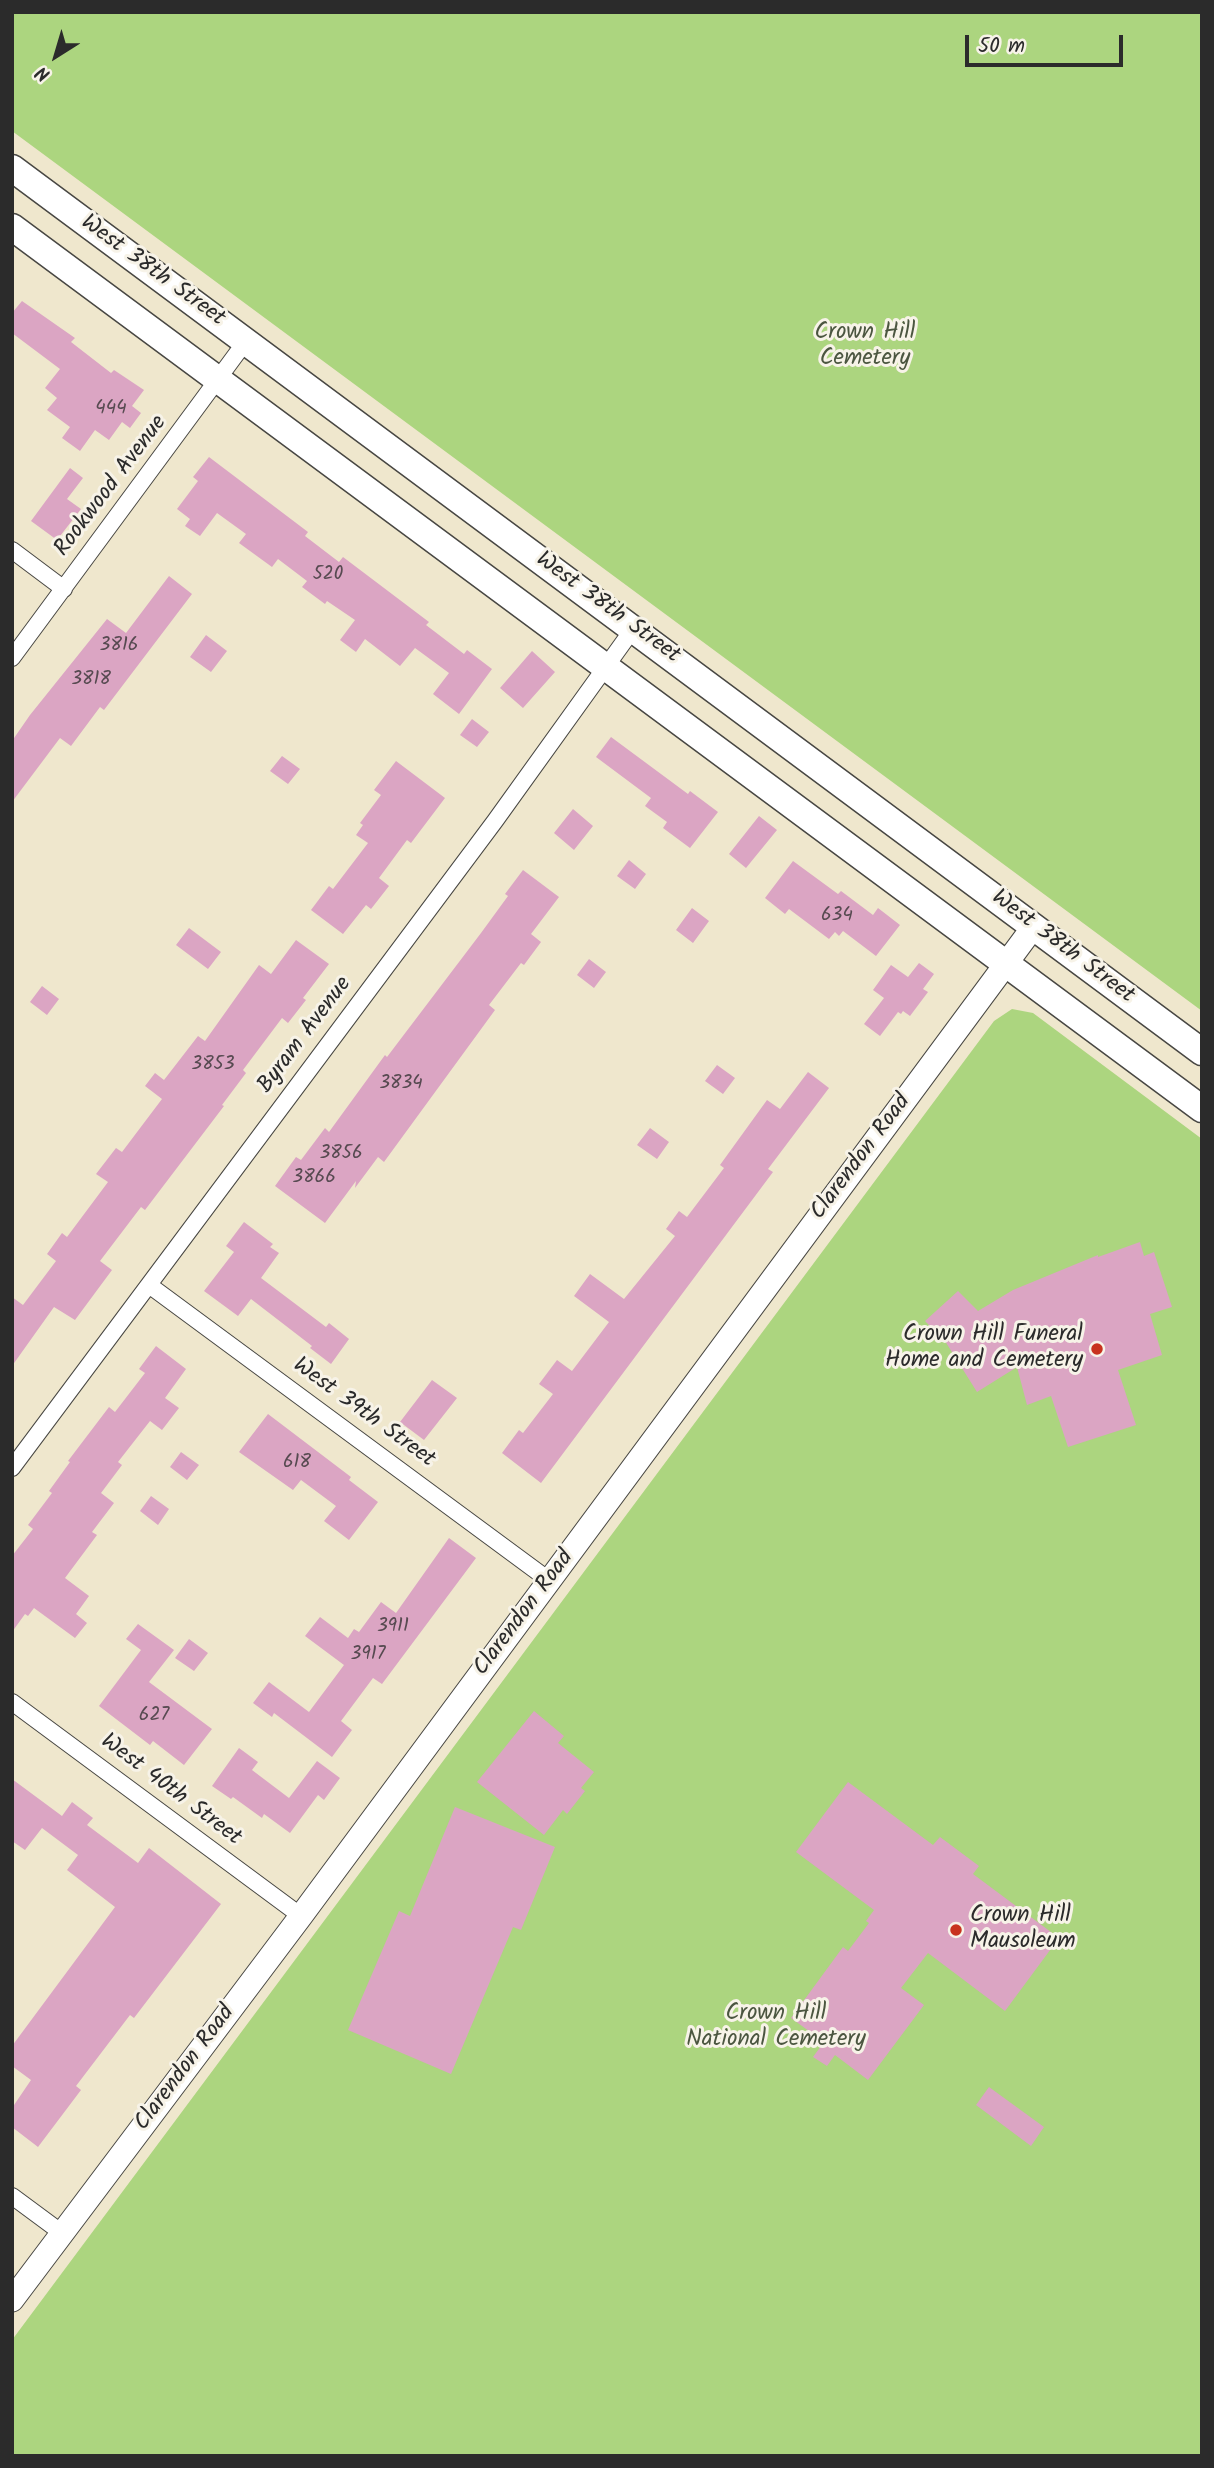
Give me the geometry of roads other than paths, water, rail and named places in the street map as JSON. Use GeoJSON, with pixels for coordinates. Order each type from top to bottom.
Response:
{"type":"FeatureCollection","features":[{"type":"Feature","properties":{"kind":"main road","name":"West 38th Street"},"geometry":{"type":"LineString","coordinates":[[12,168],[1202,1052]]}},
{"type":"Feature","properties":{"kind":"main road","name":"West 38th Street"},"geometry":{"type":"LineString","coordinates":[[12,227],[1202,1109]]}},
{"type":"Feature","properties":{"kind":"street","name":"Rookwood Avenue"},"geometry":{"type":"LineString","coordinates":[[12,658],[247,341]]}},
{"type":"Feature","properties":{"kind":"street"},"geometry":{"type":"LineString","coordinates":[[12,551],[64,589]]}},
{"type":"Feature","properties":{"kind":"street","name":"Byram Avenue"},"geometry":{"type":"LineString","coordinates":[[12,1468],[495,821],[633,629]]}},
{"type":"Feature","properties":{"kind":"street","name":"Clarendon Road"},"geometry":{"type":"LineString","coordinates":[[12,2300],[301,1916],[1034,926]]}},
{"type":"Feature","properties":{"kind":"street","name":"West 39th Street"},"geometry":{"type":"LineString","coordinates":[[149,1285],[550,1581]]}},
{"type":"Feature","properties":{"kind":"street","name":"West 40th Street"},"geometry":{"type":"LineString","coordinates":[[12,1702],[301,1916]]}},
{"type":"Feature","properties":{"kind":"street"},"geometry":{"type":"LineString","coordinates":[[12,2196],[62,2233]]}},
{"type":"Feature","properties":{"kind":"place","name":"Crown Hill Funeral Home and Cemetery"},"geometry":{"type":"Point","coordinates":[1097,1349]}},
{"type":"Feature","properties":{"kind":"place","name":"Crown Hill Mausoleum"},"geometry":{"type":"Point","coordinates":[956,1930]}},
{"type":"Feature","properties":{"kind":"park label","name":"Crown Hill Cemetery"},"geometry":{"type":"Point","coordinates":[865,347]}},
{"type":"Feature","properties":{"kind":"park label","name":"Crown Hill National Cemetery"},"geometry":{"type":"Point","coordinates":[776,2028]}}]}
